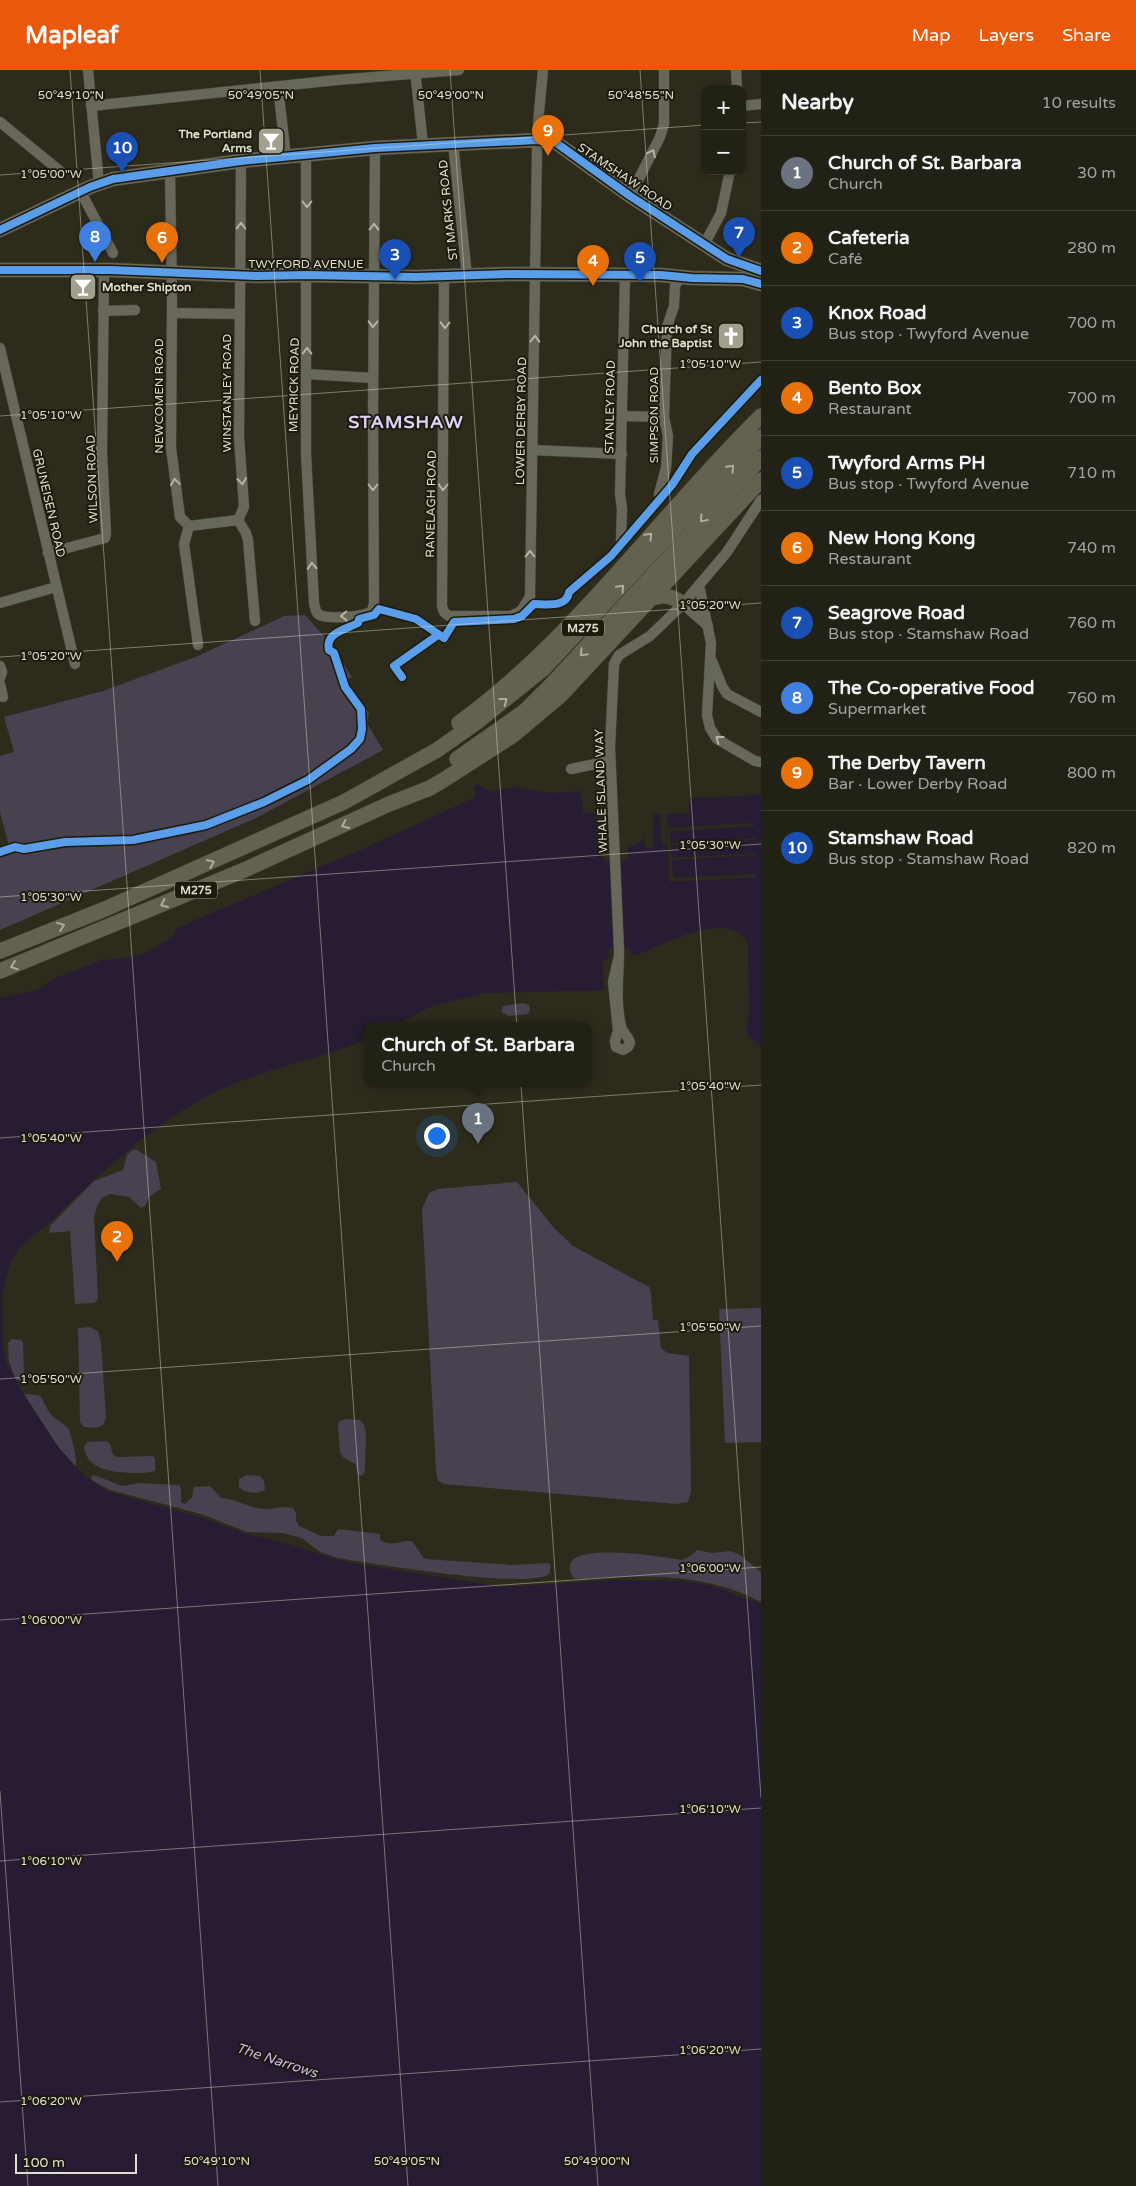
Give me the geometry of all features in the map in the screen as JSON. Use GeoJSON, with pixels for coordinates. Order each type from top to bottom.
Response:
{"type":"FeatureCollection","features":[{"type":"Feature","properties":{"kind":"highway","name":"M275"},"geometry":{"type":"LineString","coordinates":[[376,785],[468,716],[546,647],[728,449],[761,416]]}},
{"type":"Feature","properties":{"kind":"highway","name":"M275"},"geometry":{"type":"LineString","coordinates":[[0,951],[238,851],[344,802],[438,750],[544,669],[761,437]]}},
{"type":"Feature","properties":{"kind":"highway","name":"M275"},"geometry":{"type":"LineString","coordinates":[[389,804],[468,753],[525,711],[588,648],[707,515],[761,458]]}},
{"type":"Feature","properties":{"kind":"highway","name":"M275"},"geometry":{"type":"LineString","coordinates":[[0,970],[242,871],[389,804],[430,788],[512,736],[561,695],[761,480]]}},
{"type":"Feature","properties":{"kind":"highway"},"geometry":{"type":"LineString","coordinates":[[652,598],[665,595],[675,598],[683,604]]}},
{"type":"Feature","properties":{"kind":"main road"},"geometry":{"type":"LineString","coordinates":[[0,230],[113,179],[241,161],[375,148],[423,144],[548,140]]}},
{"type":"Feature","properties":{"kind":"main road","name":"STAMSHAW ROAD"},"geometry":{"type":"LineString","coordinates":[[548,140],[555,142],[630,196],[727,259],[761,271]]}},
{"type":"Feature","properties":{"kind":"main road","name":"TWYFORD AVENUE"},"geometry":{"type":"LineString","coordinates":[[0,270],[104,270],[256,276],[661,275],[743,279],[761,284]]}},
{"type":"Feature","properties":{"kind":"street"},"geometry":{"type":"LineString","coordinates":[[88,70],[99,184]]}},
{"type":"Feature","properties":{"kind":"street"},"geometry":{"type":"LineString","coordinates":[[91,106],[416,72],[459,70]]}},
{"type":"Feature","properties":{"kind":"street"},"geometry":{"type":"LineString","coordinates":[[543,70],[538,124],[548,140]]}},
{"type":"Feature","properties":{"kind":"street"},"geometry":{"type":"LineString","coordinates":[[630,196],[662,129],[665,117],[664,70],[656,70]]}},
{"type":"Feature","properties":{"kind":"street"},"geometry":{"type":"LineString","coordinates":[[736,70],[737,85]]}},
{"type":"Feature","properties":{"kind":"street"},"geometry":{"type":"LineString","coordinates":[[416,72],[423,144]]}},
{"type":"Feature","properties":{"kind":"street"},"geometry":{"type":"LineString","coordinates":[[278,86],[286,157]]}},
{"type":"Feature","properties":{"kind":"street"},"geometry":{"type":"LineString","coordinates":[[746,106],[761,104]]}},
{"type":"Feature","properties":{"kind":"street"},"geometry":{"type":"LineString","coordinates":[[0,122],[60,172]]}},
{"type":"Feature","properties":{"kind":"street","name":"ST MARKS ROAD"},"geometry":{"type":"LineString","coordinates":[[454,143],[467,275]]}},
{"type":"Feature","properties":{"kind":"street"},"geometry":{"type":"LineString","coordinates":[[306,374],[373,378],[375,148]]}},
{"type":"Feature","properties":{"kind":"street","name":"LOWER DERBY ROAD"},"geometry":{"type":"LineString","coordinates":[[444,612],[450,616],[511,616],[521,611],[528,602],[530,588],[537,149]]}},
{"type":"Feature","properties":{"kind":"street","name":"MEYRICK ROAD"},"geometry":{"type":"LineString","coordinates":[[306,155],[306,475],[314,602],[318,613],[326,616],[362,616],[370,613],[374,606],[373,378]]}},
{"type":"Feature","properties":{"kind":"street","name":"WINSTANLEY ROAD"},"geometry":{"type":"LineString","coordinates":[[238,520],[244,507],[239,450],[241,161]]}},
{"type":"Feature","properties":{"kind":"street","name":"NEWCOMEN ROAD"},"geometry":{"type":"LineString","coordinates":[[170,171],[172,272],[170,448],[180,517],[188,526]]}},
{"type":"Feature","properties":{"kind":"street"},"geometry":{"type":"LineString","coordinates":[[704,243],[722,213],[729,175]]}},
{"type":"Feature","properties":{"kind":"street"},"geometry":{"type":"LineString","coordinates":[[81,192],[113,253]]}},
{"type":"Feature","properties":{"kind":"street","name":"WILSON ROAD"},"geometry":{"type":"LineString","coordinates":[[48,552],[105,538],[106,534],[102,452],[104,270]]}},
{"type":"Feature","properties":{"kind":"street","name":"STANLEY ROAD"},"geometry":{"type":"LineString","coordinates":[[621,540],[622,509],[620,494],[625,275]]}},
{"type":"Feature","properties":{"kind":"street","name":"RANELAGH ROAD"},"geometry":{"type":"LineString","coordinates":[[444,276],[442,600],[444,612]]}},
{"type":"Feature","properties":{"kind":"street","name":"SIMPSON ROAD"},"geometry":{"type":"LineString","coordinates":[[659,494],[667,461],[668,436],[664,417],[668,327],[674,306],[675,286],[680,277]]}},
{"type":"Feature","properties":{"kind":"street"},"geometry":{"type":"LineString","coordinates":[[103,311],[135,310]]}},
{"type":"Feature","properties":{"kind":"street"},"geometry":{"type":"LineString","coordinates":[[172,313],[239,314]]}},
{"type":"Feature","properties":{"kind":"street","name":"GRUNEISEN ROAD"},"geometry":{"type":"LineString","coordinates":[[0,348],[75,664]]}},
{"type":"Feature","properties":{"kind":"street"},"geometry":{"type":"LineString","coordinates":[[622,416],[664,417]]}},
{"type":"Feature","properties":{"kind":"street"},"geometry":{"type":"LineString","coordinates":[[532,450],[622,454]]}},
{"type":"Feature","properties":{"kind":"street","name":"WHALE ISLAND WAY"},"geometry":{"type":"LineString","coordinates":[[618,960],[616,852],[610,761],[613,674],[616,658],[650,636],[683,604],[727,552],[761,500]]}},
{"type":"Feature","properties":{"kind":"street"},"geometry":{"type":"LineString","coordinates":[[198,645],[184,544],[188,526],[238,520],[248,540],[255,621]]}},
{"type":"Feature","properties":{"kind":"street"},"geometry":{"type":"LineString","coordinates":[[699,585],[709,627],[711,658],[707,715],[712,733],[717,739],[752,760],[761,762]]}},
{"type":"Feature","properties":{"kind":"street"},"geometry":{"type":"LineString","coordinates":[[0,603],[56,587]]}},
{"type":"Feature","properties":{"kind":"street"},"geometry":{"type":"LineString","coordinates":[[683,604],[709,627]]}},
{"type":"Feature","properties":{"kind":"street"},"geometry":{"type":"LineString","coordinates":[[711,658],[722,686],[728,694],[761,712]]}},
{"type":"Feature","properties":{"kind":"street"},"geometry":{"type":"LineString","coordinates":[[0,666],[2,672],[0,682],[4,697]]}},
{"type":"Feature","properties":{"kind":"street"},"geometry":{"type":"LineString","coordinates":[[571,769],[610,761]]}},
{"type":"Feature","properties":{"kind":"street"},"geometry":{"type":"LineString","coordinates":[[618,960],[617,988],[621,1036],[616,1020],[613,982],[618,960]]}},
{"type":"Feature","properties":{"kind":"shaded area"},"geometry":{"type":"Polygon","coordinates":[[[305,615],[331,644],[352,677],[347,680],[369,713],[367,723],[383,750],[256,818],[0,930],[0,849],[9,846],[0,812],[0,756],[14,752],[4,717],[103,691],[198,656],[284,616],[305,615]]]}},
{"type":"Feature","properties":{"kind":"shaded area"},"geometry":{"type":"Polygon","coordinates":[[[523,1003],[529,1005],[530,1010],[528,1014],[509,1016],[501,1012],[503,1006],[523,1003]]]}},
{"type":"Feature","properties":{"kind":"shaded area"},"geometry":{"type":"Polygon","coordinates":[[[134,1149],[156,1162],[161,1189],[149,1197],[145,1206],[141,1208],[129,1197],[110,1194],[102,1198],[97,1206],[94,1217],[98,1299],[94,1303],[75,1304],[70,1231],[49,1233],[50,1226],[94,1181],[123,1170],[127,1155],[134,1149]]]}},
{"type":"Feature","properties":{"kind":"shaded area"},"geometry":{"type":"Polygon","coordinates":[[[517,1182],[554,1228],[573,1246],[649,1287],[653,1320],[658,1320],[661,1348],[667,1353],[689,1356],[691,1491],[688,1502],[676,1504],[444,1484],[438,1481],[422,1209],[429,1193],[438,1189],[517,1182]]]}},
{"type":"Feature","properties":{"kind":"shaded area"},"geometry":{"type":"Polygon","coordinates":[[[761,1308],[761,1442],[725,1443],[719,1309],[761,1308]]]}},
{"type":"Feature","properties":{"kind":"shaded area"},"geometry":{"type":"Polygon","coordinates":[[[89,1327],[98,1331],[101,1342],[106,1418],[103,1425],[96,1428],[84,1427],[80,1422],[78,1328],[89,1327]]]}},
{"type":"Feature","properties":{"kind":"shaded area"},"geometry":{"type":"Polygon","coordinates":[[[12,1339],[23,1342],[24,1373],[21,1381],[16,1380],[9,1362],[8,1343],[12,1339]]]}},
{"type":"Feature","properties":{"kind":"shaded area"},"geometry":{"type":"Polygon","coordinates":[[[24,1394],[41,1397],[50,1414],[68,1428],[74,1448],[76,1467],[54,1442],[24,1394]]]}},
{"type":"Feature","properties":{"kind":"shaded area"},"geometry":{"type":"Polygon","coordinates":[[[347,1419],[360,1420],[364,1425],[366,1433],[365,1471],[362,1476],[358,1475],[355,1464],[344,1458],[340,1453],[338,1425],[340,1421],[347,1419]]]}},
{"type":"Feature","properties":{"kind":"shaded area"},"geometry":{"type":"Polygon","coordinates":[[[106,1441],[110,1444],[113,1455],[117,1457],[153,1456],[155,1459],[155,1471],[143,1473],[119,1472],[96,1466],[90,1461],[84,1446],[88,1442],[106,1441]]]}},
{"type":"Feature","properties":{"kind":"shaded area"},"geometry":{"type":"Polygon","coordinates":[[[94,1475],[122,1486],[140,1483],[179,1485],[181,1488],[181,1502],[185,1504],[192,1497],[194,1487],[210,1486],[221,1498],[253,1507],[268,1509],[293,1508],[299,1526],[321,1536],[334,1536],[338,1529],[380,1534],[380,1540],[388,1543],[412,1541],[426,1559],[512,1565],[547,1563],[550,1564],[550,1573],[538,1578],[484,1577],[414,1570],[338,1558],[320,1552],[302,1538],[282,1533],[247,1532],[201,1514],[110,1490],[92,1480],[91,1477],[94,1475]]]}},
{"type":"Feature","properties":{"kind":"shaded area"},"geometry":{"type":"Polygon","coordinates":[[[247,1475],[260,1476],[264,1481],[265,1490],[252,1493],[239,1487],[239,1479],[247,1475]]]}},
{"type":"Feature","properties":{"kind":"shaded area"},"geometry":{"type":"Polygon","coordinates":[[[697,1550],[712,1553],[731,1551],[740,1555],[761,1572],[761,1602],[718,1585],[695,1580],[650,1577],[574,1578],[570,1565],[577,1557],[592,1553],[612,1552],[682,1560],[697,1550]]]}},
{"type":"Feature","properties":{"kind":"water","name":"The Narrows"},"geometry":{"type":"Polygon","coordinates":[[[479,784],[489,792],[513,787],[552,793],[582,791],[583,813],[596,813],[597,854],[603,854],[604,862],[628,860],[628,847],[641,842],[644,836],[645,848],[653,847],[653,814],[660,814],[661,833],[667,833],[666,814],[689,813],[689,798],[761,795],[761,1047],[748,1035],[746,1029],[749,1013],[748,943],[738,933],[725,928],[694,932],[636,955],[632,955],[629,948],[611,949],[608,959],[603,960],[604,990],[486,993],[434,1005],[401,1022],[364,1022],[364,1040],[254,1076],[219,1090],[173,1116],[110,1166],[16,1253],[11,1262],[2,1293],[3,1346],[7,1363],[25,1396],[61,1451],[86,1477],[106,1491],[203,1518],[246,1534],[293,1545],[334,1559],[364,1565],[503,1587],[617,1580],[683,1581],[712,1586],[761,1604],[761,2186],[0,2186],[0,998],[37,990],[55,978],[102,960],[127,958],[147,952],[171,938],[179,927],[365,848],[476,797],[474,787],[479,784]]]}},
{"type":"Feature","properties":{"kind":"pier"},"geometry":{"type":"Polygon","coordinates":[[[754,823],[754,826],[670,831],[671,843],[755,838],[755,840],[671,845],[671,858],[756,853],[756,855],[672,860],[673,878],[757,874],[758,877],[670,882],[668,844],[662,844],[663,833],[666,833],[668,837],[667,825],[670,828],[754,823]]]}},
{"type":"Feature","properties":{"kind":"cycle path"},"geometry":{"type":"LineString","coordinates":[[0,230],[90,187],[113,179],[241,161],[375,148],[537,140],[555,142],[630,196],[727,259],[761,271]]}},
{"type":"Feature","properties":{"kind":"cycle path"},"geometry":{"type":"LineString","coordinates":[[0,270],[111,270],[256,276],[661,275],[743,279],[761,284]]}},
{"type":"Feature","properties":{"kind":"cycle path"},"geometry":{"type":"LineString","coordinates":[[0,852],[15,847],[24,849],[65,842],[133,840],[206,825],[264,802],[308,780],[351,749],[360,739],[362,729],[361,709],[345,687],[334,653],[329,650],[330,640],[333,636],[358,623],[359,619],[374,615],[379,609],[416,619],[444,638],[454,622],[514,619],[522,616],[534,604],[555,604],[564,601],[569,592],[611,556],[672,485],[692,454],[761,380]]}},
{"type":"Feature","properties":{"kind":"cycle path"},"geometry":{"type":"LineString","coordinates":[[402,677],[394,666],[438,635]]}},
{"type":"Feature","properties":{"kind":"place","name":"The Portland Arms"},"geometry":{"type":"Point","coordinates":[271,141]}},
{"type":"Feature","properties":{"kind":"place","name":"The Derby Tavern"},"geometry":{"type":"Point","coordinates":[548,156]}},
{"type":"Feature","properties":{"kind":"place","name":"Stamshaw Road"},"geometry":{"type":"Point","coordinates":[122,173]}},
{"type":"Feature","properties":{"kind":"place","name":"Seagrove Road"},"geometry":{"type":"Point","coordinates":[739,258]}},
{"type":"Feature","properties":{"kind":"place","name":"The Co-operative Food"},"geometry":{"type":"Point","coordinates":[95,262]}},
{"type":"Feature","properties":{"kind":"place","name":"New Hong Kong"},"geometry":{"type":"Point","coordinates":[162,263]}},
{"type":"Feature","properties":{"kind":"place","name":"Knox Road"},"geometry":{"type":"Point","coordinates":[395,280]}},
{"type":"Feature","properties":{"kind":"place","name":"Twyford Arms PH"},"geometry":{"type":"Point","coordinates":[640,283]}},
{"type":"Feature","properties":{"kind":"place","name":"Bento Box"},"geometry":{"type":"Point","coordinates":[593,286]}},
{"type":"Feature","properties":{"kind":"place","name":"Mother Shipton"},"geometry":{"type":"Point","coordinates":[83,287]}},
{"type":"Feature","properties":{"kind":"place","name":"Church of St John the Baptist"},"geometry":{"type":"Point","coordinates":[731,336]}},
{"type":"Feature","properties":{"kind":"place","name":"Church of St. Barbara"},"geometry":{"type":"Point","coordinates":[478,1144]}},
{"type":"Feature","properties":{"kind":"place","name":"Cafeteria"},"geometry":{"type":"Point","coordinates":[117,1262]}},
{"type":"Feature","properties":{"kind":"district","name":"STAMSHAW"},"geometry":{"type":"Point","coordinates":[406,422]}}]}
